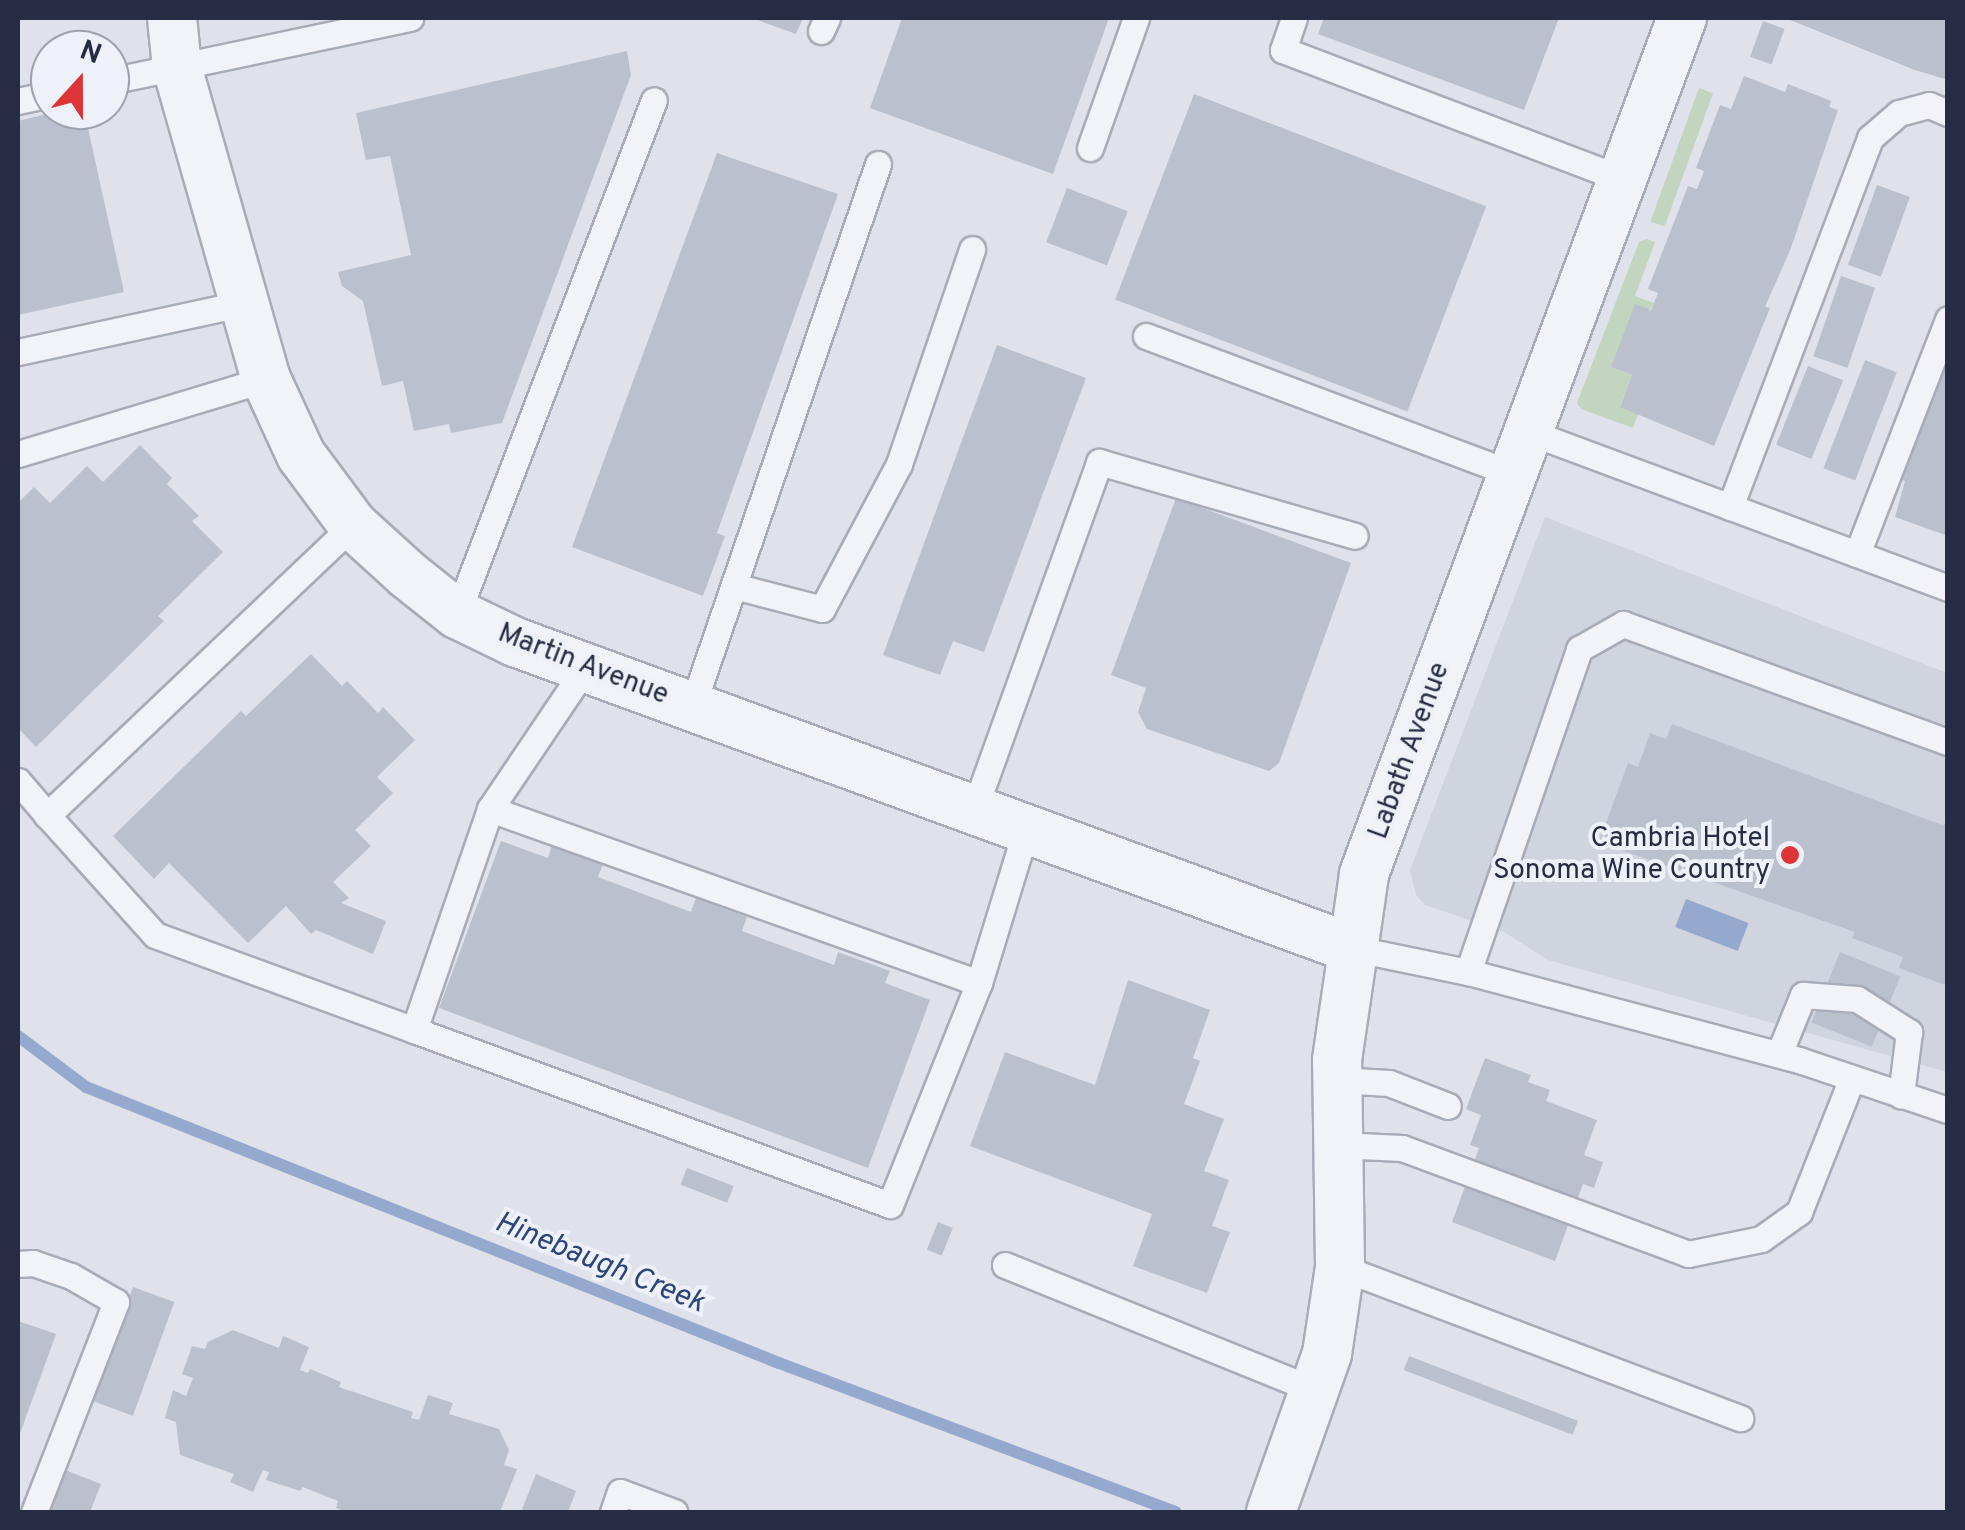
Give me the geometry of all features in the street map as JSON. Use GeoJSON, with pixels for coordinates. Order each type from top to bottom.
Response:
{"type":"FeatureCollection","features":[{"type":"Feature","properties":{"kind":"street","name":"Martin Avenue"},"geometry":{"type":"LineString","coordinates":[[172,18],[178,67],[266,378],[301,456],[353,525],[457,614],[584,668],[1351,948]]}},
{"type":"Feature","properties":{"kind":"street","name":"Labath Avenue"},"geometry":{"type":"LineString","coordinates":[[1275,1502],[1327,1354],[1340,1267],[1338,1080],[1351,948],[1364,874],[1682,18]]}},
{"type":"Feature","properties":{"kind":"lane"},"geometry":{"type":"LineString","coordinates":[[130,77],[410,18]]}},
{"type":"Feature","properties":{"kind":"lane"},"geometry":{"type":"LineString","coordinates":[[1090,148],[1136,18]]}},
{"type":"Feature","properties":{"kind":"lane"},"geometry":{"type":"LineString","coordinates":[[1294,18],[1283,50],[1624,180]]}},
{"type":"Feature","properties":{"kind":"lane"},"geometry":{"type":"LineString","coordinates":[[457,614],[654,100]]}},
{"type":"Feature","properties":{"kind":"lane"},"geometry":{"type":"LineString","coordinates":[[1730,506],[1870,138],[1898,113],[1929,105],[1948,113]]}},
{"type":"Feature","properties":{"kind":"lane"},"geometry":{"type":"LineString","coordinates":[[692,707],[878,164]]}},
{"type":"Feature","properties":{"kind":"lane"},"geometry":{"type":"LineString","coordinates":[[734,586],[822,610],[899,464],[972,248]]}},
{"type":"Feature","properties":{"kind":"lane"},"geometry":{"type":"LineString","coordinates":[[18,352],[244,303]]}},
{"type":"Feature","properties":{"kind":"lane"},"geometry":{"type":"LineString","coordinates":[[1856,554],[1948,320]]}},
{"type":"Feature","properties":{"kind":"lane"},"geometry":{"type":"LineString","coordinates":[[1146,336],[1521,453],[1730,506],[1948,588]]}},
{"type":"Feature","properties":{"kind":"lane"},"geometry":{"type":"LineString","coordinates":[[18,454],[266,378]]}},
{"type":"Feature","properties":{"kind":"lane"},"geometry":{"type":"LineString","coordinates":[[974,810],[1099,462],[1356,536]]}},
{"type":"Feature","properties":{"kind":"lane"},"geometry":{"type":"LineString","coordinates":[[47,815],[353,525]]}},
{"type":"Feature","properties":{"kind":"lane"},"geometry":{"type":"LineString","coordinates":[[1468,972],[1579,650],[1623,624],[1948,742]]}},
{"type":"Feature","properties":{"kind":"lane"},"geometry":{"type":"LineString","coordinates":[[414,1030],[490,809],[584,668]]}},
{"type":"Feature","properties":{"kind":"lane"},"geometry":{"type":"LineString","coordinates":[[18,781],[155,936],[890,1206],[979,983],[1026,829]]}},
{"type":"Feature","properties":{"kind":"lane"},"geometry":{"type":"LineString","coordinates":[[490,809],[979,983]]}},
{"type":"Feature","properties":{"kind":"lane"},"geometry":{"type":"LineString","coordinates":[[1351,948],[1468,972],[1780,1054],[1948,1110]]}},
{"type":"Feature","properties":{"kind":"lane"},"geometry":{"type":"LineString","coordinates":[[1780,1054],[1803,996],[1857,998],[1910,1032],[1901,1094]]}},
{"type":"Feature","properties":{"kind":"lane"},"geometry":{"type":"LineString","coordinates":[[1337,1145],[1402,1148],[1688,1254],[1760,1238],[1798,1212],[1852,1078]]}},
{"type":"Feature","properties":{"kind":"lane"},"geometry":{"type":"LineString","coordinates":[[1338,1080],[1389,1083],[1448,1106]]}},
{"type":"Feature","properties":{"kind":"lane"},"geometry":{"type":"LineString","coordinates":[[18,1264],[33,1263],[71,1276],[116,1302],[34,1512]]}},
{"type":"Feature","properties":{"kind":"lane"},"geometry":{"type":"LineString","coordinates":[[1005,1265],[1314,1390]]}},
{"type":"Feature","properties":{"kind":"lane"},"geometry":{"type":"LineString","coordinates":[[1340,1267],[1740,1418]]}},
{"type":"Feature","properties":{"kind":"lane"},"geometry":{"type":"LineString","coordinates":[[613,1512],[620,1492],[674,1512]]}},
{"type":"Feature","properties":{"kind":"shaded area"},"geometry":{"type":"Polygon","coordinates":[[[1545,517],[1947,673],[1947,1072],[1548,960],[1504,932],[1425,905],[1416,895],[1410,870],[1545,517]]]}},
{"type":"Feature","properties":{"kind":"green space"},"geometry":{"type":"Polygon","coordinates":[[[1699,88],[1713,93],[1665,227],[1650,221],[1699,88]]]}},
{"type":"Feature","properties":{"kind":"green space"},"geometry":{"type":"Polygon","coordinates":[[[1639,242],[1655,242],[1635,296],[1654,303],[1611,367],[1632,375],[1620,406],[1638,414],[1633,428],[1581,409],[1577,403],[1639,242]]]}},
{"type":"Feature","properties":{"kind":"water"},"geometry":{"type":"Polygon","coordinates":[[[1686,899],[1749,923],[1738,951],[1675,927],[1686,899]]]}},
{"type":"Feature","properties":{"kind":"building"},"geometry":{"type":"Polygon","coordinates":[[[752,18],[803,18],[796,34],[752,18]]]}},
{"type":"Feature","properties":{"kind":"building"},"geometry":{"type":"Polygon","coordinates":[[[902,18],[1109,18],[1053,174],[870,108],[902,18]]]}},
{"type":"Feature","properties":{"kind":"building"},"geometry":{"type":"Polygon","coordinates":[[[1324,18],[1559,18],[1524,110],[1318,34],[1324,18]]]}},
{"type":"Feature","properties":{"kind":"building"},"geometry":{"type":"Polygon","coordinates":[[[1785,18],[1948,18],[1948,80],[1915,70],[1785,18]]]}},
{"type":"Feature","properties":{"kind":"building"},"geometry":{"type":"Polygon","coordinates":[[[1763,21],[1785,29],[1772,65],[1750,57],[1763,21]]]}},
{"type":"Feature","properties":{"kind":"building"},"geometry":{"type":"Polygon","coordinates":[[[627,51],[631,75],[502,423],[451,433],[449,424],[414,431],[403,381],[382,386],[363,301],[342,286],[338,272],[411,255],[390,156],[366,160],[356,113],[627,51]]]}},
{"type":"Feature","properties":{"kind":"building"},"geometry":{"type":"Polygon","coordinates":[[[1744,76],[1785,92],[1788,84],[1831,101],[1829,107],[1838,110],[1791,248],[1765,307],[1770,308],[1714,446],[1620,407],[1632,375],[1611,367],[1635,304],[1651,310],[1658,293],[1648,289],[1688,186],[1697,189],[1704,171],[1696,168],[1720,105],[1731,109],[1744,76]]]}},
{"type":"Feature","properties":{"kind":"building"},"geometry":{"type":"Polygon","coordinates":[[[1194,94],[1486,206],[1407,412],[1115,299],[1194,94]]]}},
{"type":"Feature","properties":{"kind":"building"},"geometry":{"type":"Polygon","coordinates":[[[30,118],[30,130],[88,130],[124,292],[18,315],[18,121],[30,118]]]}},
{"type":"Feature","properties":{"kind":"building"},"geometry":{"type":"Polygon","coordinates":[[[717,153],[838,194],[717,533],[725,536],[703,596],[572,547],[717,153]]]}},
{"type":"Feature","properties":{"kind":"building"},"geometry":{"type":"Polygon","coordinates":[[[1877,185],[1910,197],[1881,277],[1848,265],[1877,185]]]}},
{"type":"Feature","properties":{"kind":"building"},"geometry":{"type":"Polygon","coordinates":[[[1067,188],[1128,211],[1107,265],[1046,242],[1067,188]]]}},
{"type":"Feature","properties":{"kind":"building"},"geometry":{"type":"Polygon","coordinates":[[[1841,276],[1875,288],[1847,368],[1813,356],[1841,276]]]}},
{"type":"Feature","properties":{"kind":"building"},"geometry":{"type":"Polygon","coordinates":[[[997,345],[1086,378],[984,652],[953,641],[940,675],[883,655],[997,345]]]}},
{"type":"Feature","properties":{"kind":"building"},"geometry":{"type":"Polygon","coordinates":[[[1948,352],[1948,536],[1895,517],[1905,481],[1895,478],[1948,352]]]}},
{"type":"Feature","properties":{"kind":"building"},"geometry":{"type":"Polygon","coordinates":[[[1865,360],[1897,372],[1855,480],[1823,468],[1865,360]]]}},
{"type":"Feature","properties":{"kind":"building"},"geometry":{"type":"Polygon","coordinates":[[[1808,366],[1843,380],[1811,459],[1776,445],[1808,366]]]}},
{"type":"Feature","properties":{"kind":"building"},"geometry":{"type":"Polygon","coordinates":[[[140,445],[172,478],[167,484],[199,516],[192,521],[223,552],[158,616],[164,621],[36,747],[18,728],[18,503],[34,487],[50,503],[87,466],[103,482],[140,445]]]}},
{"type":"Feature","properties":{"kind":"building"},"geometry":{"type":"Polygon","coordinates":[[[1176,498],[1351,563],[1279,763],[1269,771],[1147,729],[1138,712],[1146,688],[1111,675],[1176,498]]]}},
{"type":"Feature","properties":{"kind":"building"},"geometry":{"type":"Polygon","coordinates":[[[311,654],[342,686],[347,681],[378,713],[383,707],[415,740],[377,777],[393,793],[355,830],[371,846],[333,882],[349,898],[341,903],[386,921],[373,954],[316,930],[311,934],[286,906],[248,943],[169,863],[154,879],[113,836],[241,711],[246,716],[311,654]]]}},
{"type":"Feature","properties":{"kind":"building","name":"Cambria Hotel Sonoma Wine Country"},"geometry":{"type":"Polygon","coordinates":[[[1672,724],[1942,825],[1948,822],[1948,986],[1899,968],[1903,957],[1852,938],[1855,932],[1599,842],[1628,763],[1638,767],[1650,733],[1666,739],[1672,724]]]}},
{"type":"Feature","properties":{"kind":"building"},"geometry":{"type":"Polygon","coordinates":[[[501,841],[548,858],[552,845],[603,864],[598,877],[691,912],[696,898],[747,917],[742,931],[834,965],[838,952],[890,971],[885,983],[930,1000],[868,1168],[439,1008],[501,841]]]}},
{"type":"Feature","properties":{"kind":"building"},"geometry":{"type":"Polygon","coordinates":[[[1840,952],[1900,976],[1872,1047],[1812,1022],[1840,952]]]}},
{"type":"Feature","properties":{"kind":"building"},"geometry":{"type":"Polygon","coordinates":[[[1128,980],[1210,1010],[1193,1058],[1200,1061],[1184,1104],[1224,1119],[1204,1171],[1229,1180],[1212,1226],[1230,1232],[1207,1293],[1133,1266],[1152,1214],[970,1146],[1005,1052],[1095,1085],[1128,980]]]}},
{"type":"Feature","properties":{"kind":"building"},"geometry":{"type":"Polygon","coordinates":[[[1485,1058],[1531,1075],[1528,1082],[1550,1090],[1546,1101],[1597,1120],[1584,1155],[1603,1162],[1594,1188],[1583,1184],[1555,1261],[1452,1222],[1479,1148],[1470,1145],[1481,1115],[1466,1109],[1485,1058]]]}},
{"type":"Feature","properties":{"kind":"building"},"geometry":{"type":"Polygon","coordinates":[[[687,1168],[734,1186],[727,1203],[681,1185],[687,1168]]]}},
{"type":"Feature","properties":{"kind":"building"},"geometry":{"type":"Polygon","coordinates":[[[938,1222],[953,1228],[942,1256],[927,1250],[938,1222]]]}},
{"type":"Feature","properties":{"kind":"building"},"geometry":{"type":"Polygon","coordinates":[[[133,1287],[174,1302],[133,1416],[92,1401],[133,1287]]]}},
{"type":"Feature","properties":{"kind":"building"},"geometry":{"type":"Polygon","coordinates":[[[18,1321],[56,1334],[18,1439],[18,1321]]]}},
{"type":"Feature","properties":{"kind":"building"},"geometry":{"type":"Polygon","coordinates":[[[233,1330],[279,1348],[283,1336],[309,1347],[300,1370],[308,1373],[310,1369],[341,1382],[339,1387],[413,1412],[411,1418],[419,1420],[428,1395],[453,1403],[449,1414],[499,1429],[509,1450],[504,1465],[517,1469],[500,1512],[347,1512],[336,1508],[338,1501],[303,1487],[300,1491],[266,1480],[269,1472],[263,1470],[253,1492],[230,1482],[234,1474],[180,1455],[176,1422],[165,1418],[173,1390],[186,1396],[193,1378],[182,1374],[192,1346],[205,1349],[208,1342],[233,1330]]]}},
{"type":"Feature","properties":{"kind":"building"},"geometry":{"type":"Polygon","coordinates":[[[1409,1356],[1578,1421],[1573,1435],[1404,1370],[1409,1356]]]}},
{"type":"Feature","properties":{"kind":"building"},"geometry":{"type":"Polygon","coordinates":[[[65,1470],[101,1484],[90,1512],[48,1512],[65,1470]]]}},
{"type":"Feature","properties":{"kind":"building"},"geometry":{"type":"Polygon","coordinates":[[[536,1474],[576,1491],[568,1512],[521,1512],[536,1474]]]}},
{"type":"Feature","properties":{"kind":"waterway","name":"Hinebaugh Creek"},"geometry":{"type":"LineString","coordinates":[[18,1036],[86,1087],[779,1363],[1176,1512]]}},
{"type":"Feature","properties":{"kind":"place","name":"Cambria Hotel Sonoma Wine Country"},"geometry":{"type":"Point","coordinates":[1790,855]}}]}
